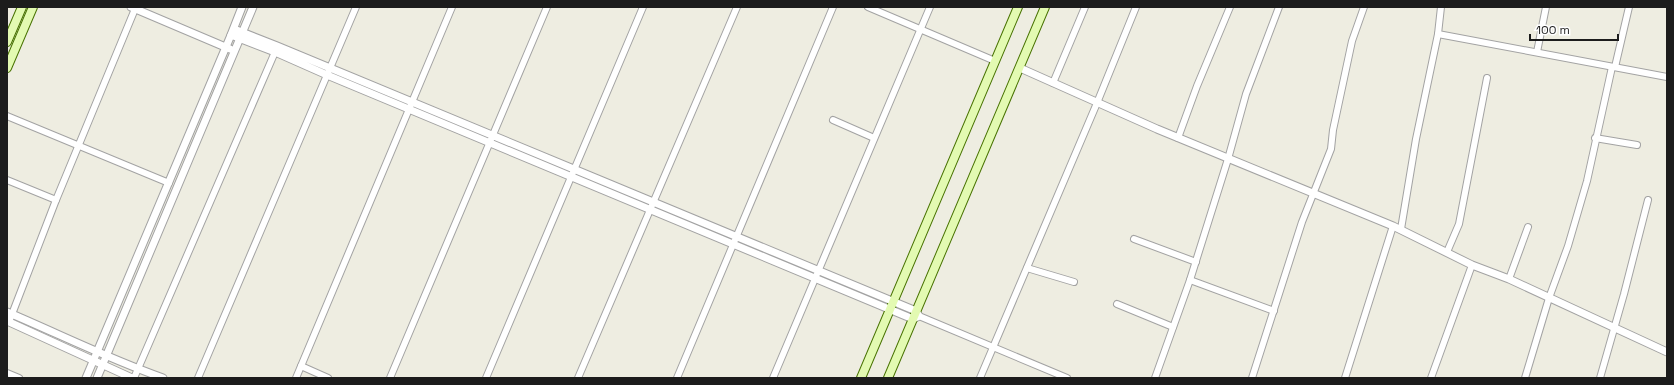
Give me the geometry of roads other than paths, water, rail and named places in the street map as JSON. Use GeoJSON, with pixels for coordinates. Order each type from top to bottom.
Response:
{"type":"FeatureCollection","features":[{"type":"Feature","properties":{"kind":"main road"},"geometry":{"type":"LineString","coordinates":[[7,42],[22,7]]}},
{"type":"Feature","properties":{"kind":"main road"},"geometry":{"type":"LineString","coordinates":[[7,68],[33,7]]}},
{"type":"Feature","properties":{"kind":"main road"},"geometry":{"type":"LineString","coordinates":[[861,378],[1018,7]]}},
{"type":"Feature","properties":{"kind":"main road"},"geometry":{"type":"LineString","coordinates":[[888,378],[916,315],[1045,7]]}},
{"type":"Feature","properties":{"kind":"street"},"geometry":{"type":"LineString","coordinates":[[86,378],[242,7]]}},
{"type":"Feature","properties":{"kind":"street"},"geometry":{"type":"LineString","coordinates":[[97,378],[253,7]]}},
{"type":"Feature","properties":{"kind":"street"},"geometry":{"type":"LineString","coordinates":[[198,378],[356,7]]}},
{"type":"Feature","properties":{"kind":"street"},"geometry":{"type":"LineString","coordinates":[[296,378],[452,7]]}},
{"type":"Feature","properties":{"kind":"street"},"geometry":{"type":"LineString","coordinates":[[390,378],[547,7]]}},
{"type":"Feature","properties":{"kind":"street"},"geometry":{"type":"LineString","coordinates":[[486,378],[643,7]]}},
{"type":"Feature","properties":{"kind":"street"},"geometry":{"type":"LineString","coordinates":[[578,378],[737,7]]}},
{"type":"Feature","properties":{"kind":"street"},"geometry":{"type":"LineString","coordinates":[[677,378],[833,7]]}},
{"type":"Feature","properties":{"kind":"street"},"geometry":{"type":"LineString","coordinates":[[868,7],[995,61]]}},
{"type":"Feature","properties":{"kind":"street"},"geometry":{"type":"LineString","coordinates":[[773,378],[817,270],[930,7]]}},
{"type":"Feature","properties":{"kind":"street"},"geometry":{"type":"LineString","coordinates":[[1053,83],[1085,7]]}},
{"type":"Feature","properties":{"kind":"street"},"geometry":{"type":"LineString","coordinates":[[980,378],[1097,103],[1136,7]]}},
{"type":"Feature","properties":{"kind":"street"},"geometry":{"type":"LineString","coordinates":[[1178,138],[1197,86],[1230,7]]}},
{"type":"Feature","properties":{"kind":"street"},"geometry":{"type":"LineString","coordinates":[[1155,378],[1196,262],[1228,159],[1246,94],[1279,7]]}},
{"type":"Feature","properties":{"kind":"street"},"geometry":{"type":"LineString","coordinates":[[1252,378],[1302,222],[1331,149],[1333,130],[1352,41],[1364,7]]}},
{"type":"Feature","properties":{"kind":"street"},"geometry":{"type":"LineString","coordinates":[[1401,229],[1416,139],[1438,34],[1441,7]]}},
{"type":"Feature","properties":{"kind":"street"},"geometry":{"type":"LineString","coordinates":[[1537,52],[1546,7]]}},
{"type":"Feature","properties":{"kind":"street"},"geometry":{"type":"LineString","coordinates":[[1525,378],[1587,181],[1595,138],[1629,7]]}},
{"type":"Feature","properties":{"kind":"street"},"geometry":{"type":"LineString","coordinates":[[163,378],[105,360],[93,360],[8,321],[9,313],[79,146],[133,8],[235,51]]}},
{"type":"Feature","properties":{"kind":"street"},"geometry":{"type":"LineString","coordinates":[[232,32],[330,68],[412,102],[491,139]]}},
{"type":"Feature","properties":{"kind":"street"},"geometry":{"type":"LineString","coordinates":[[1438,34],[1667,77]]}},
{"type":"Feature","properties":{"kind":"street"},"geometry":{"type":"LineString","coordinates":[[242,36],[326,75],[409,109],[491,139],[573,173],[654,203],[817,270],[891,305]]}},
{"type":"Feature","properties":{"kind":"street"},"geometry":{"type":"LineString","coordinates":[[9,313],[97,351],[105,360],[133,378],[138,370],[275,52]]}},
{"type":"Feature","properties":{"kind":"street"},"geometry":{"type":"LineString","coordinates":[[1020,68],[1178,138],[1401,229],[1472,265],[1509,279],[1667,352]]}},
{"type":"Feature","properties":{"kind":"street"},"geometry":{"type":"LineString","coordinates":[[1447,252],[1459,224],[1488,78]]}},
{"type":"Feature","properties":{"kind":"street"},"geometry":{"type":"LineString","coordinates":[[7,116],[169,182]]}},
{"type":"Feature","properties":{"kind":"street"},"geometry":{"type":"LineString","coordinates":[[833,120],[874,138]]}},
{"type":"Feature","properties":{"kind":"street"},"geometry":{"type":"LineString","coordinates":[[1595,138],[1637,145]]}},
{"type":"Feature","properties":{"kind":"street"},"geometry":{"type":"LineString","coordinates":[[573,173],[650,211],[814,278],[916,315],[1058,376],[1067,378]]}},
{"type":"Feature","properties":{"kind":"street"},"geometry":{"type":"LineString","coordinates":[[7,180],[56,200]]}},
{"type":"Feature","properties":{"kind":"street"},"geometry":{"type":"LineString","coordinates":[[1600,378],[1648,200]]}},
{"type":"Feature","properties":{"kind":"street"},"geometry":{"type":"LineString","coordinates":[[1346,378],[1393,226]]}},
{"type":"Feature","properties":{"kind":"street"},"geometry":{"type":"LineString","coordinates":[[1509,279],[1528,227]]}},
{"type":"Feature","properties":{"kind":"street"},"geometry":{"type":"LineString","coordinates":[[1134,239],[1196,262]]}},
{"type":"Feature","properties":{"kind":"street"},"geometry":{"type":"LineString","coordinates":[[1431,378],[1472,265]]}},
{"type":"Feature","properties":{"kind":"street"},"geometry":{"type":"LineString","coordinates":[[1027,268],[1074,282]]}},
{"type":"Feature","properties":{"kind":"street"},"geometry":{"type":"LineString","coordinates":[[1190,280],[1274,311]]}},
{"type":"Feature","properties":{"kind":"street"},"geometry":{"type":"LineString","coordinates":[[1117,304],[1173,327]]}},
{"type":"Feature","properties":{"kind":"street"},"geometry":{"type":"LineString","coordinates":[[301,366],[328,378]]}},
{"type":"Feature","properties":{"kind":"street"},"geometry":{"type":"LineString","coordinates":[[7,373],[19,378]]}}]}
